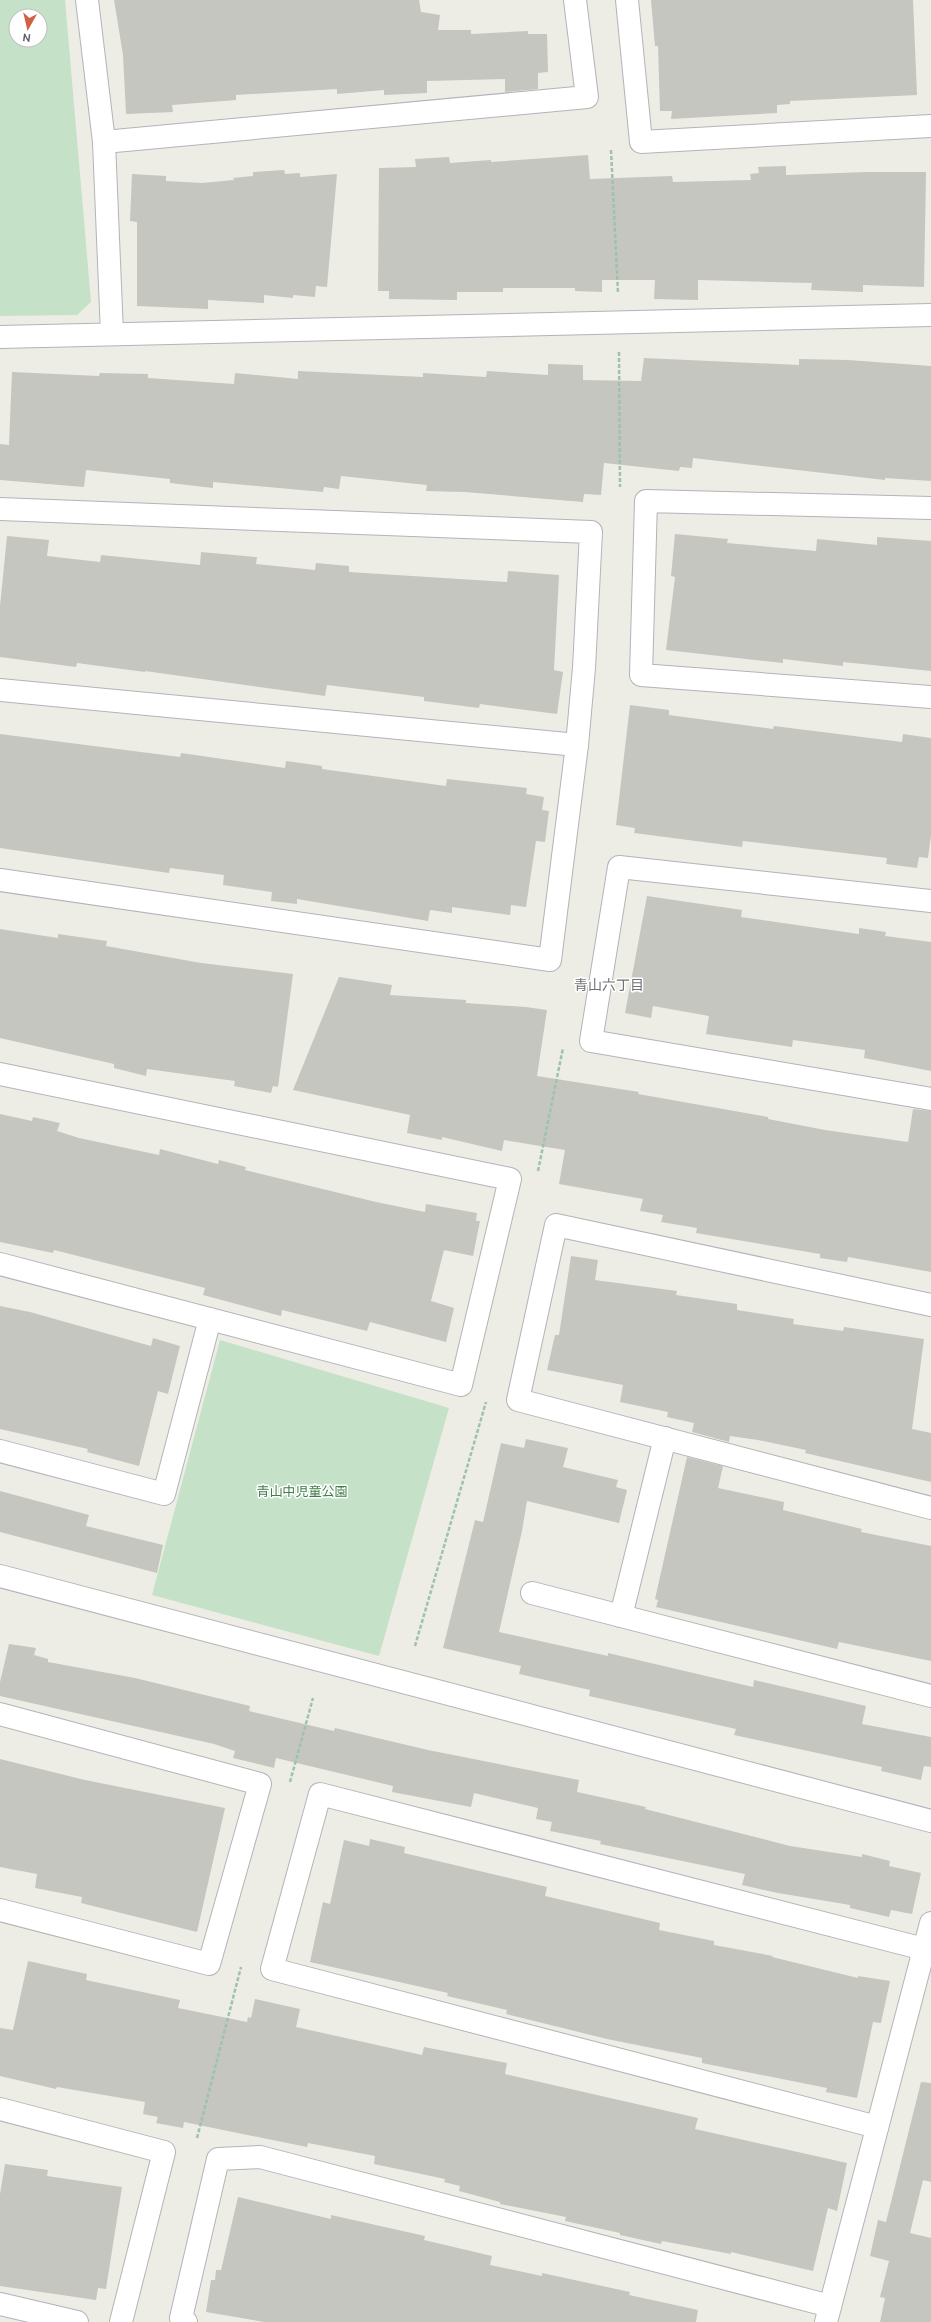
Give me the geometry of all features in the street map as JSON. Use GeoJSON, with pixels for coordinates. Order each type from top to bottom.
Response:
{"type":"FeatureCollection","features":[{"type":"Feature","properties":{"kind":"street"},"geometry":{"type":"LineString","coordinates":[[87,0],[104,142],[112,334]]}},
{"type":"Feature","properties":{"kind":"street"},"geometry":{"type":"LineString","coordinates":[[104,142],[587,98],[575,0]]}},
{"type":"Feature","properties":{"kind":"street"},"geometry":{"type":"LineString","coordinates":[[627,0],[640,142],[931,126]]}},
{"type":"Feature","properties":{"kind":"street"},"geometry":{"type":"LineString","coordinates":[[0,337],[931,315]]}},
{"type":"Feature","properties":{"kind":"street"},"geometry":{"type":"LineString","coordinates":[[931,508],[646,501],[641,675],[931,697]]}},
{"type":"Feature","properties":{"kind":"street"},"geometry":{"type":"LineString","coordinates":[[0,509],[591,532],[584,668],[577,745],[550,960],[0,880]]}},
{"type":"Feature","properties":{"kind":"street"},"geometry":{"type":"LineString","coordinates":[[0,690],[577,745]]}},
{"type":"Feature","properties":{"kind":"street"},"geometry":{"type":"LineString","coordinates":[[931,901],[619,867],[591,1041],[931,1099]]}},
{"type":"Feature","properties":{"kind":"street"},"geometry":{"type":"LineString","coordinates":[[0,1074],[510,1179],[461,1385],[0,1264]]}},
{"type":"Feature","properties":{"kind":"street"},"geometry":{"type":"LineString","coordinates":[[931,1305],[556,1225],[518,1400],[931,1508]]}},
{"type":"Feature","properties":{"kind":"street"},"geometry":{"type":"LineString","coordinates":[[0,1451],[164,1494],[210,1319]]}},
{"type":"Feature","properties":{"kind":"street"},"geometry":{"type":"LineString","coordinates":[[621,1616],[665,1438]]}},
{"type":"Feature","properties":{"kind":"street"},"geometry":{"type":"LineString","coordinates":[[0,1576],[931,1822]]}},
{"type":"Feature","properties":{"kind":"street"},"geometry":{"type":"LineString","coordinates":[[532,1593],[931,1696]]}},
{"type":"Feature","properties":{"kind":"street"},"geometry":{"type":"LineString","coordinates":[[0,1714],[260,1784],[209,1964],[0,1910]]}},
{"type":"Feature","properties":{"kind":"street"},"geometry":{"type":"LineString","coordinates":[[877,2128],[272,1969],[320,1794],[924,1949]]}},
{"type":"Feature","properties":{"kind":"street"},"geometry":{"type":"LineString","coordinates":[[186,2322],[181,2318],[218,2160],[260,2158],[828,2314],[931,1923]]}},
{"type":"Feature","properties":{"kind":"street"},"geometry":{"type":"LineString","coordinates":[[0,2109],[164,2152],[121,2322]]}},
{"type":"Feature","properties":{"kind":"street"},"geometry":{"type":"LineString","coordinates":[[0,2304],[77,2322]]}},
{"type":"Feature","properties":{"kind":"path"},"geometry":{"type":"LineString","coordinates":[[289,1788],[313,1698]]}},
{"type":"Feature","properties":{"kind":"path"},"geometry":{"type":"LineString","coordinates":[[196,2141],[243,1959]]}},
{"type":"Feature","properties":{"kind":"green space"},"geometry":{"type":"Polygon","coordinates":[[[0,0],[65,0],[91,302],[77,315],[0,316],[0,0]]]}},
{"type":"Feature","properties":{"kind":"green space","name":"青山中児童公園"},"geometry":{"type":"Polygon","coordinates":[[[220,1340],[449,1408],[379,1656],[152,1595],[220,1340]]]}},
{"type":"Feature","properties":{"kind":"building"},"geometry":{"type":"Polygon","coordinates":[[[114,0],[419,0],[421,12],[440,15],[438,30],[471,30],[471,34],[528,31],[528,34],[547,34],[548,72],[538,73],[538,89],[505,92],[505,79],[427,81],[427,93],[384,95],[384,90],[337,94],[337,89],[236,95],[236,100],[172,105],[173,112],[126,114],[123,55],[114,0]]]}},
{"type":"Feature","properties":{"kind":"building"},"geometry":{"type":"Polygon","coordinates":[[[651,0],[913,0],[917,95],[790,101],[790,104],[777,105],[777,113],[671,119],[672,111],[660,111],[658,46],[655,46],[651,0]]]}},
{"type":"Feature","properties":{"kind":"building"},"geometry":{"type":"Polygon","coordinates":[[[588,155],[590,179],[672,176],[673,182],[751,180],[750,174],[759,173],[758,167],[786,166],[786,175],[867,172],[926,172],[924,287],[863,285],[863,292],[811,290],[812,283],[698,280],[698,300],[654,299],[655,280],[602,280],[602,292],[575,291],[575,288],[503,288],[503,292],[457,292],[457,300],[389,299],[389,291],[378,291],[379,168],[416,167],[415,159],[449,157],[450,163],[491,160],[491,162],[588,155]]]}},
{"type":"Feature","properties":{"kind":"building"},"geometry":{"type":"Polygon","coordinates":[[[284,170],[285,174],[300,173],[300,177],[337,174],[327,287],[316,286],[315,297],[293,295],[293,298],[264,295],[264,303],[208,300],[208,309],[137,306],[137,222],[130,221],[132,174],[166,176],[166,181],[202,183],[234,180],[233,178],[253,176],[253,172],[284,170]]]}},
{"type":"Feature","properties":{"kind":"building"},"geometry":{"type":"Polygon","coordinates":[[[644,358],[799,365],[799,359],[848,360],[931,366],[931,481],[885,478],[885,480],[693,458],[692,468],[680,467],[679,471],[604,463],[601,495],[584,494],[583,502],[465,492],[426,491],[427,485],[341,476],[339,489],[324,487],[323,492],[213,482],[213,488],[170,483],[170,479],[86,470],[84,487],[0,480],[0,444],[9,445],[12,372],[99,376],[100,373],[148,374],[148,378],[234,384],[235,373],[298,379],[298,371],[423,377],[423,373],[486,377],[487,371],[548,375],[548,364],[583,365],[583,380],[641,381],[644,358]]]}},
{"type":"Feature","properties":{"kind":"building"},"geometry":{"type":"Polygon","coordinates":[[[675,534],[728,539],[727,543],[816,551],[817,539],[877,545],[877,537],[931,541],[931,671],[843,662],[843,666],[783,659],[783,663],[666,650],[675,577],[671,576],[675,534]]]}},
{"type":"Feature","properties":{"kind":"building"},"geometry":{"type":"Polygon","coordinates":[[[7,536],[49,540],[47,556],[100,562],[101,555],[200,565],[201,552],[257,557],[256,564],[315,570],[316,563],[349,566],[349,572],[507,582],[508,571],[559,575],[554,670],[563,672],[557,714],[480,704],[479,708],[424,701],[424,697],[327,685],[325,696],[145,671],[77,663],[76,667],[0,657],[0,606],[7,536]]]}},
{"type":"Feature","properties":{"kind":"building"},"geometry":{"type":"Polygon","coordinates":[[[630,705],[669,710],[669,715],[773,729],[774,726],[902,742],[903,734],[931,738],[931,835],[928,858],[919,857],[917,868],[886,864],[887,858],[743,841],[742,847],[634,833],[635,828],[616,825],[630,705]]]}},
{"type":"Feature","properties":{"kind":"building"},"geometry":{"type":"Polygon","coordinates":[[[0,734],[180,757],[181,753],[285,768],[286,761],[322,766],[322,769],[446,786],[447,779],[527,788],[526,794],[544,797],[542,810],[549,811],[545,842],[536,841],[526,907],[511,905],[510,915],[452,907],[452,913],[430,910],[428,921],[297,899],[297,904],[271,901],[272,892],[223,885],[224,875],[170,868],[169,873],[0,848],[0,734]]]}},
{"type":"Feature","properties":{"kind":"building"},"geometry":{"type":"Polygon","coordinates":[[[647,896],[742,910],[741,917],[859,934],[859,928],[886,932],[885,936],[931,942],[931,1071],[864,1058],[865,1050],[793,1040],[792,1047],[706,1034],[709,1016],[653,1006],[651,1018],[625,1013],[647,896]]]}},
{"type":"Feature","properties":{"kind":"building"},"geometry":{"type":"Polygon","coordinates":[[[0,929],[58,938],[58,934],[107,941],[106,946],[201,963],[293,974],[278,1087],[273,1086],[271,1093],[234,1086],[235,1081],[147,1069],[146,1076],[114,1068],[114,1064],[0,1038],[0,929]]]}},
{"type":"Feature","properties":{"kind":"building"},"geometry":{"type":"Polygon","coordinates":[[[339,977],[392,985],[390,995],[466,1000],[466,1003],[547,1010],[537,1076],[639,1092],[638,1094],[768,1117],[768,1119],[825,1130],[908,1142],[913,1109],[931,1111],[931,1272],[848,1257],[847,1262],[820,1258],[820,1254],[696,1233],[697,1228],[661,1222],[663,1215],[640,1211],[643,1199],[559,1184],[565,1150],[504,1140],[502,1151],[442,1137],[442,1140],[407,1133],[410,1115],[293,1090],[339,977]]]}},
{"type":"Feature","properties":{"kind":"building"},"geometry":{"type":"Polygon","coordinates":[[[0,1114],[32,1121],[33,1117],[60,1123],[57,1131],[79,1138],[159,1155],[160,1149],[218,1164],[219,1160],[246,1167],[245,1170],[376,1202],[425,1212],[426,1204],[477,1213],[476,1221],[480,1221],[473,1256],[444,1250],[431,1301],[454,1308],[446,1342],[370,1322],[367,1331],[282,1310],[281,1316],[203,1295],[205,1288],[54,1250],[53,1253],[0,1242],[0,1114]]]}},
{"type":"Feature","properties":{"kind":"building"},"geometry":{"type":"Polygon","coordinates":[[[571,1256],[598,1260],[595,1280],[677,1291],[676,1295],[737,1304],[737,1310],[794,1319],[793,1324],[843,1331],[844,1327],[924,1339],[912,1429],[931,1433],[931,1482],[805,1453],[806,1450],[730,1436],[729,1442],[692,1432],[694,1423],[667,1417],[668,1412],[620,1402],[623,1385],[547,1370],[555,1335],[559,1335],[571,1256]]]}},
{"type":"Feature","properties":{"kind":"building"},"geometry":{"type":"Polygon","coordinates":[[[0,1306],[30,1312],[151,1346],[153,1338],[180,1346],[168,1394],[158,1391],[139,1466],[87,1452],[88,1449],[0,1429],[0,1306]]]}},
{"type":"Feature","properties":{"kind":"building"},"geometry":{"type":"Polygon","coordinates":[[[526,1439],[568,1448],[563,1467],[618,1480],[616,1487],[627,1490],[619,1523],[527,1501],[522,1531],[499,1632],[608,1656],[608,1653],[753,1687],[754,1680],[866,1706],[862,1724],[931,1737],[931,1767],[924,1766],[921,1780],[881,1771],[882,1767],[734,1735],[736,1729],[589,1696],[590,1690],[519,1674],[521,1666],[443,1648],[475,1520],[483,1522],[501,1443],[524,1448],[526,1439]]]}},
{"type":"Feature","properties":{"kind":"building"},"geometry":{"type":"Polygon","coordinates":[[[687,1457],[723,1466],[718,1488],[784,1502],[783,1510],[862,1529],[861,1532],[931,1546],[931,1661],[839,1642],[837,1649],[656,1607],[658,1600],[655,1599],[687,1457]]]}},
{"type":"Feature","properties":{"kind":"building"},"geometry":{"type":"Polygon","coordinates":[[[0,1491],[89,1515],[86,1526],[163,1545],[157,1573],[0,1532],[0,1491]]]}},
{"type":"Feature","properties":{"kind":"building"},"geometry":{"type":"Polygon","coordinates":[[[9,1644],[36,1648],[34,1655],[48,1659],[48,1662],[135,1678],[250,1706],[249,1711],[334,1731],[335,1728],[428,1750],[579,1780],[577,1792],[646,1807],[645,1809],[790,1846],[862,1857],[862,1854],[890,1861],[889,1866],[921,1873],[912,1914],[891,1910],[889,1917],[850,1908],[850,1905],[778,1893],[742,1885],[745,1874],[600,1844],[601,1841],[550,1831],[552,1822],[536,1819],[538,1808],[474,1793],[471,1807],[392,1792],[393,1786],[276,1758],[274,1768],[233,1758],[235,1751],[214,1744],[0,1696],[0,1682],[9,1644]]]}},
{"type":"Feature","properties":{"kind":"building"},"geometry":{"type":"Polygon","coordinates":[[[0,1759],[85,1780],[225,1808],[197,1932],[81,1903],[82,1897],[35,1888],[37,1874],[0,1867],[0,1759]]]}},
{"type":"Feature","properties":{"kind":"building"},"geometry":{"type":"Polygon","coordinates":[[[370,1839],[405,1847],[404,1853],[547,1887],[545,1896],[660,1923],[659,1930],[714,1941],[714,1945],[773,1956],[772,1957],[858,1978],[858,1976],[890,1981],[881,2023],[873,2022],[857,2098],[826,2092],[827,2088],[702,2063],[702,2058],[607,2039],[506,2014],[507,2010],[447,1996],[448,1993],[310,1962],[323,1902],[330,1904],[344,1840],[369,1846],[370,1839]]]}},
{"type":"Feature","properties":{"kind":"building"},"geometry":{"type":"Polygon","coordinates":[[[28,1961],[87,1974],[86,1980],[180,2000],[178,2008],[247,2022],[248,2017],[251,2018],[255,1999],[300,2009],[296,2027],[422,2055],[424,2047],[507,2063],[505,2074],[698,2118],[695,2129],[847,2163],[837,2211],[828,2208],[813,2271],[731,2252],[731,2254],[662,2241],[661,2244],[620,2235],[620,2233],[565,2221],[566,2217],[500,2204],[500,2202],[459,2191],[460,2186],[444,2182],[445,2179],[374,2164],[375,2156],[308,2143],[307,2147],[184,2122],[183,2128],[156,2123],[158,2117],[143,2114],[145,2102],[57,2087],[56,2089],[0,2076],[0,2028],[13,2030],[28,1961]]]}},
{"type":"Feature","properties":{"kind":"building"},"geometry":{"type":"Polygon","coordinates":[[[921,2082],[931,2083],[931,2182],[923,2180],[910,2233],[931,2238],[931,2322],[880,2322],[885,2298],[880,2297],[889,2261],[870,2256],[878,2220],[886,2222],[921,2082]]]}},
{"type":"Feature","properties":{"kind":"building"},"geometry":{"type":"Polygon","coordinates":[[[5,2164],[48,2170],[47,2176],[122,2187],[106,2289],[98,2288],[96,2300],[0,2286],[0,2194],[5,2164]]]}},
{"type":"Feature","properties":{"kind":"building"},"geometry":{"type":"Polygon","coordinates":[[[238,2197],[331,2219],[331,2215],[425,2236],[424,2240],[492,2256],[490,2265],[542,2276],[542,2273],[630,2292],[629,2295],[698,2310],[696,2322],[264,2322],[206,2312],[211,2280],[215,2280],[216,2270],[221,2270],[238,2197]]]}},
{"type":"Feature","properties":{"kind":"district","name":"青山六丁目"},"geometry":{"type":"Point","coordinates":[609,985]}}]}
